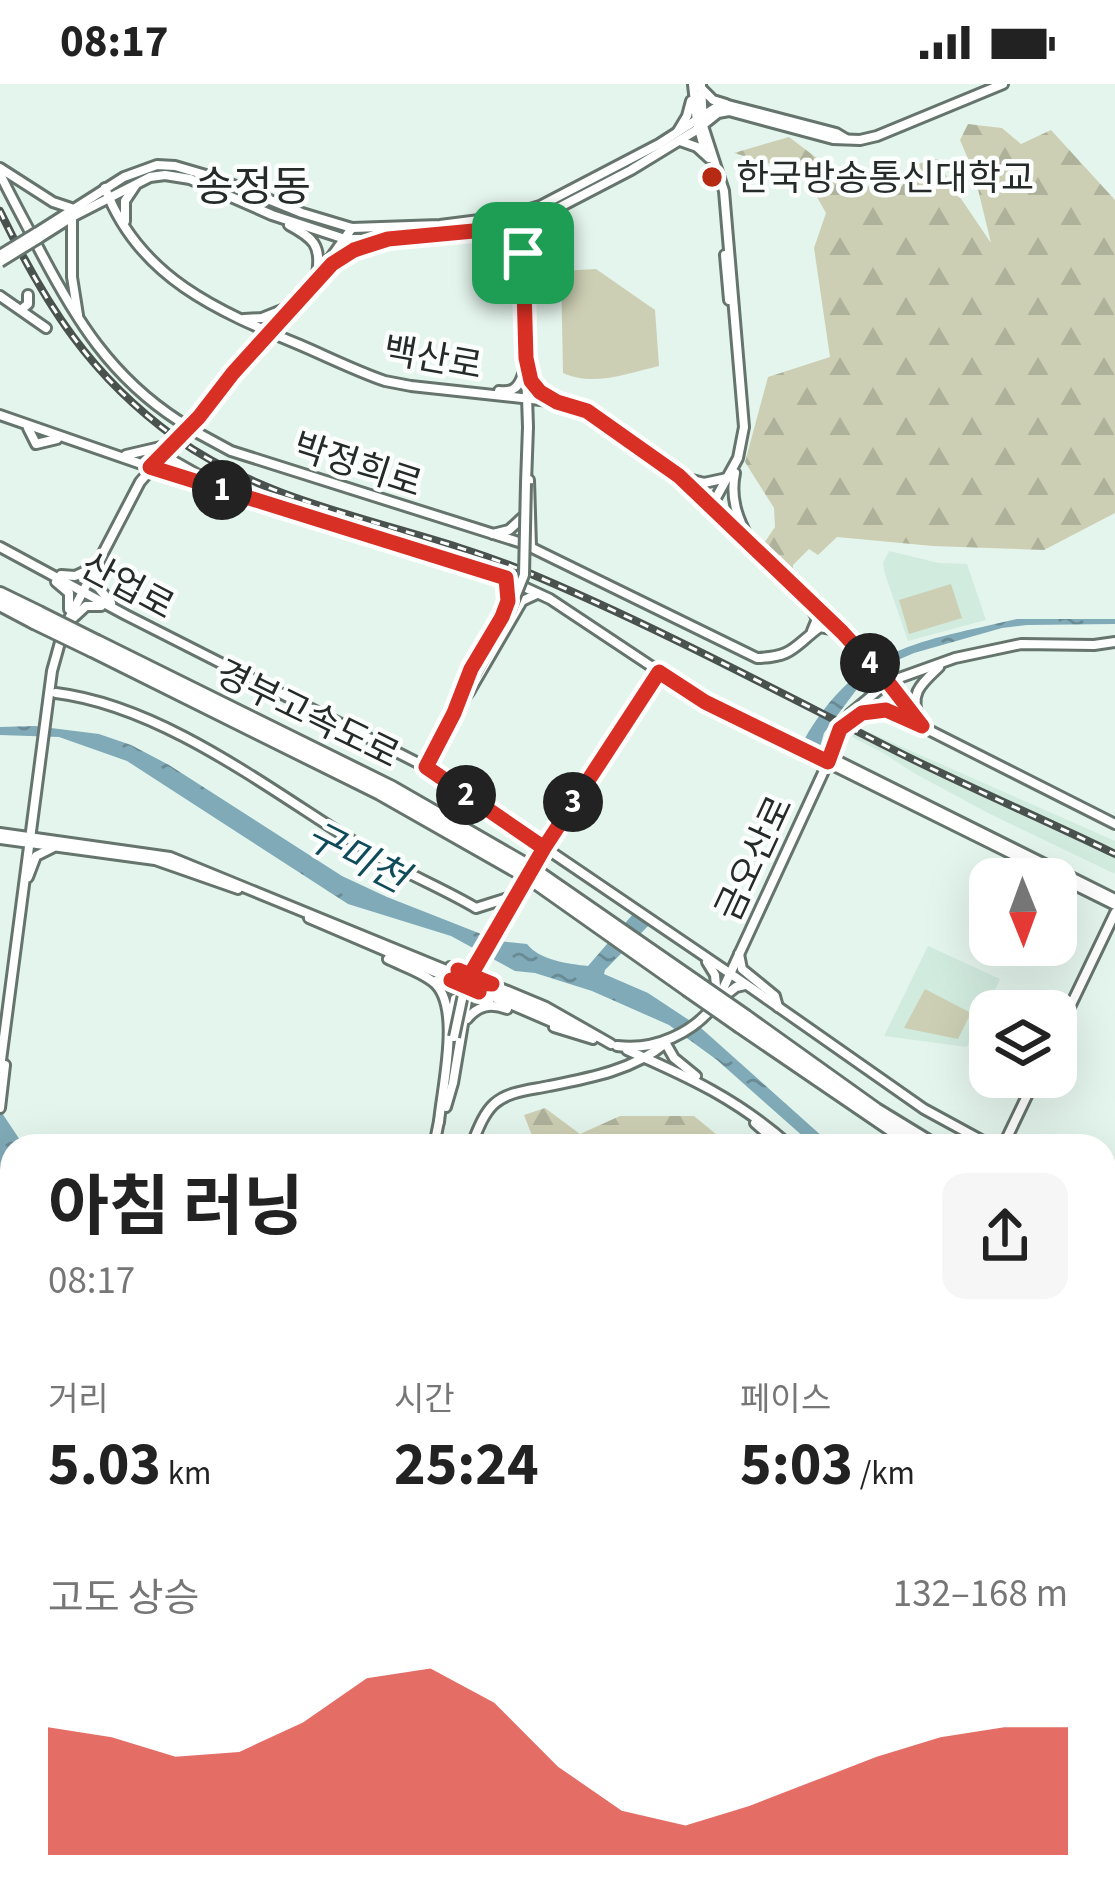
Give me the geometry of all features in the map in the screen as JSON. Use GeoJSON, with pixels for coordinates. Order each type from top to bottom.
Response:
{"type":"FeatureCollection","features":[{"type":"Feature","properties":{"kind":"highway","name":"경부고속도로"},"geometry":{"type":"LineString","coordinates":[[0,594],[36,617],[522,868],[900,1134]]}},
{"type":"Feature","properties":{"kind":"highway","name":"경부고속도로"},"geometry":{"type":"LineString","coordinates":[[0,604],[36,617]]}},
{"type":"Feature","properties":{"kind":"highway","name":"경부고속도로"},"geometry":{"type":"LineString","coordinates":[[863,1106],[913,1134]]}},
{"type":"Feature","properties":{"kind":"street"},"geometry":{"type":"LineString","coordinates":[[704,121],[737,112],[833,139],[860,140],[1003,84]]}},
{"type":"Feature","properties":{"kind":"street"},"geometry":{"type":"LineString","coordinates":[[697,88],[716,101],[847,139]]}},
{"type":"Feature","properties":{"kind":"street"},"geometry":{"type":"LineString","coordinates":[[697,88],[724,191],[740,364],[742,432],[733,494],[753,545]]}},
{"type":"Feature","properties":{"kind":"street"},"geometry":{"type":"LineString","coordinates":[[0,258],[139,169],[158,165],[216,178],[352,228],[440,225],[521,213],[678,137],[697,88]]}},
{"type":"Feature","properties":{"kind":"street"},"geometry":{"type":"LineString","coordinates":[[106,193],[165,175],[190,179],[272,215],[345,239],[495,229],[548,214],[631,170],[728,105]]}},
{"type":"Feature","properties":{"kind":"street"},"geometry":{"type":"LineString","coordinates":[[704,121],[722,209],[742,432]]}},
{"type":"Feature","properties":{"kind":"street"},"geometry":{"type":"LineString","coordinates":[[678,137],[709,158]]}},
{"type":"Feature","properties":{"kind":"street"},"geometry":{"type":"LineString","coordinates":[[0,171],[72,213]]}},
{"type":"Feature","properties":{"kind":"street","name":"박정희로"},"geometry":{"type":"LineString","coordinates":[[0,171],[79,323],[115,368],[154,405],[196,432],[231,451],[526,545],[757,658],[780,657],[820,627],[842,632]]}},
{"type":"Feature","properties":{"kind":"street"},"geometry":{"type":"LineString","coordinates":[[127,228],[125,201],[142,180]]}},
{"type":"Feature","properties":{"kind":"street"},"geometry":{"type":"LineString","coordinates":[[7,188],[9,181],[21,182],[50,206],[52,225]]}},
{"type":"Feature","properties":{"kind":"street"},"geometry":{"type":"LineString","coordinates":[[14,202],[11,188],[21,182]]}},
{"type":"Feature","properties":{"kind":"street","name":"백산로"},"geometry":{"type":"LineString","coordinates":[[106,193],[146,255],[201,301],[230,316],[385,381],[558,402],[587,411],[679,476],[753,545],[842,632],[922,726]]}},
{"type":"Feature","properties":{"kind":"street"},"geometry":{"type":"LineString","coordinates":[[63,297],[70,277],[72,213]]}},
{"type":"Feature","properties":{"kind":"street"},"geometry":{"type":"LineString","coordinates":[[426,767],[524,575],[527,399],[521,213]]}},
{"type":"Feature","properties":{"kind":"street"},"geometry":{"type":"LineString","coordinates":[[523,253],[548,214]]}},
{"type":"Feature","properties":{"kind":"street"},"geometry":{"type":"LineString","coordinates":[[272,215],[312,240],[320,256],[315,281]]}},
{"type":"Feature","properties":{"kind":"street"},"geometry":{"type":"LineString","coordinates":[[52,225],[66,235],[79,323]]}},
{"type":"Feature","properties":{"kind":"street"},"geometry":{"type":"LineString","coordinates":[[315,281],[352,228]]}},
{"type":"Feature","properties":{"kind":"street"},"geometry":{"type":"LineString","coordinates":[[495,229],[523,253]]}},
{"type":"Feature","properties":{"kind":"street"},"geometry":{"type":"LineString","coordinates":[[218,485],[170,457],[170,448],[332,264],[354,250],[388,239]]}},
{"type":"Feature","properties":{"kind":"street"},"geometry":{"type":"LineString","coordinates":[[56,281],[70,277]]}},
{"type":"Feature","properties":{"kind":"street"},"geometry":{"type":"LineString","coordinates":[[20,310],[28,304],[28,295]]}},
{"type":"Feature","properties":{"kind":"street"},"geometry":{"type":"LineString","coordinates":[[0,296],[46,328]]}},
{"type":"Feature","properties":{"kind":"street"},"geometry":{"type":"LineString","coordinates":[[230,316],[262,318],[294,305]]}},
{"type":"Feature","properties":{"kind":"street"},"geometry":{"type":"LineString","coordinates":[[294,305],[286,330],[299,345]]}},
{"type":"Feature","properties":{"kind":"street","name":"백산로"},"geometry":{"type":"LineString","coordinates":[[230,316],[251,332],[252,351],[274,341],[299,345]]}},
{"type":"Feature","properties":{"kind":"street"},"geometry":{"type":"LineString","coordinates":[[480,392],[512,390],[520,382],[526,360]]}},
{"type":"Feature","properties":{"kind":"street"},"geometry":{"type":"LineString","coordinates":[[526,360],[533,386],[558,402]]}},
{"type":"Feature","properties":{"kind":"street"},"geometry":{"type":"LineString","coordinates":[[501,396],[521,408],[527,432]]}},
{"type":"Feature","properties":{"kind":"street"},"geometry":{"type":"LineString","coordinates":[[527,432],[538,411],[558,402]]}},
{"type":"Feature","properties":{"kind":"street"},"geometry":{"type":"LineString","coordinates":[[0,413],[124,457],[170,444]]}},
{"type":"Feature","properties":{"kind":"street"},"geometry":{"type":"LineString","coordinates":[[0,413],[26,425],[36,444],[64,438],[473,562],[520,590],[588,619],[697,693],[1115,906],[1077,990]]}},
{"type":"Feature","properties":{"kind":"street"},"geometry":{"type":"LineString","coordinates":[[0,1068],[56,651],[93,567],[140,482],[182,434]]}},
{"type":"Feature","properties":{"kind":"street"},"geometry":{"type":"LineString","coordinates":[[124,457],[140,482]]}},
{"type":"Feature","properties":{"kind":"street"},"geometry":{"type":"LineString","coordinates":[[711,507],[738,458]]}},
{"type":"Feature","properties":{"kind":"street"},"geometry":{"type":"LineString","coordinates":[[151,466],[506,578],[520,590],[540,594],[705,702],[829,760]]}},
{"type":"Feature","properties":{"kind":"street"},"geometry":{"type":"LineString","coordinates":[[526,467],[522,518],[526,545]]}},
{"type":"Feature","properties":{"kind":"street"},"geometry":{"type":"LineString","coordinates":[[526,467],[530,485],[526,545]]}},
{"type":"Feature","properties":{"kind":"street"},"geometry":{"type":"LineString","coordinates":[[140,482],[173,476]]}},
{"type":"Feature","properties":{"kind":"street"},"geometry":{"type":"LineString","coordinates":[[679,476],[704,484],[729,478]]}},
{"type":"Feature","properties":{"kind":"street"},"geometry":{"type":"LineString","coordinates":[[490,535],[509,530],[522,518]]}},
{"type":"Feature","properties":{"kind":"street","name":"산업로"},"geometry":{"type":"LineString","coordinates":[[0,547],[426,767],[924,1109],[970,1134]]}},
{"type":"Feature","properties":{"kind":"street"},"geometry":{"type":"LineString","coordinates":[[100,555],[98,587],[126,615]]}},
{"type":"Feature","properties":{"kind":"street"},"geometry":{"type":"LineString","coordinates":[[38,567],[68,576],[93,567]]}},
{"type":"Feature","properties":{"kind":"street"},"geometry":{"type":"LineString","coordinates":[[38,567],[70,597],[64,628]]}},
{"type":"Feature","properties":{"kind":"street"},"geometry":{"type":"LineString","coordinates":[[506,578],[508,601]]}},
{"type":"Feature","properties":{"kind":"street"},"geometry":{"type":"LineString","coordinates":[[454,713],[470,692],[520,590]]}},
{"type":"Feature","properties":{"kind":"street"},"geometry":{"type":"LineString","coordinates":[[454,713],[462,687],[508,601],[520,590]]}},
{"type":"Feature","properties":{"kind":"street"},"geometry":{"type":"LineString","coordinates":[[520,590],[540,594]]}},
{"type":"Feature","properties":{"kind":"street"},"geometry":{"type":"LineString","coordinates":[[804,640],[817,622],[805,595]]}},
{"type":"Feature","properties":{"kind":"street"},"geometry":{"type":"LineString","coordinates":[[64,628],[89,604],[126,615]]}},
{"type":"Feature","properties":{"kind":"street","name":"금오산로"},"geometry":{"type":"LineString","coordinates":[[622,1067],[704,1018],[717,1002],[851,712],[888,682],[944,662],[1021,644],[1115,642]]}},
{"type":"Feature","properties":{"kind":"street"},"geometry":{"type":"LineString","coordinates":[[922,726],[914,706],[917,688],[944,662]]}},
{"type":"Feature","properties":{"kind":"street"},"geometry":{"type":"LineString","coordinates":[[438,1134],[453,1039],[472,971],[544,848],[659,672]]}},
{"type":"Feature","properties":{"kind":"street"},"geometry":{"type":"LineString","coordinates":[[52,696],[80,696],[174,732],[381,859],[476,908],[514,896]]}},
{"type":"Feature","properties":{"kind":"street"},"geometry":{"type":"LineString","coordinates":[[840,729],[862,713],[893,712],[1115,824]]}},
{"type":"Feature","properties":{"kind":"street"},"geometry":{"type":"LineString","coordinates":[[2,838],[170,857],[452,975],[465,988],[486,989],[710,1087]]}},
{"type":"Feature","properties":{"kind":"street"},"geometry":{"type":"LineString","coordinates":[[0,1108],[26,876],[21,851],[2,838]]}},
{"type":"Feature","properties":{"kind":"street"},"geometry":{"type":"LineString","coordinates":[[31,840],[169,863],[452,975]]}},
{"type":"Feature","properties":{"kind":"street"},"geometry":{"type":"LineString","coordinates":[[26,876],[39,853],[60,847]]}},
{"type":"Feature","properties":{"kind":"street"},"geometry":{"type":"LineString","coordinates":[[309,918],[429,979],[593,1039],[638,1048],[666,1042],[674,1058],[772,1134]]}},
{"type":"Feature","properties":{"kind":"street"},"geometry":{"type":"LineString","coordinates":[[339,933],[452,975],[472,971]]}},
{"type":"Feature","properties":{"kind":"street"},"geometry":{"type":"LineString","coordinates":[[693,948],[714,971],[717,1002]]}},
{"type":"Feature","properties":{"kind":"street"},"geometry":{"type":"LineString","coordinates":[[739,951],[742,969],[775,996],[778,1008]]}},
{"type":"Feature","properties":{"kind":"street"},"geometry":{"type":"LineString","coordinates":[[472,971],[486,989],[593,1039]]}},
{"type":"Feature","properties":{"kind":"street"},"geometry":{"type":"LineString","coordinates":[[429,979],[446,1002],[453,1039]]}},
{"type":"Feature","properties":{"kind":"street"},"geometry":{"type":"LineString","coordinates":[[717,1002],[736,987],[747,985]]}},
{"type":"Feature","properties":{"kind":"street"},"geometry":{"type":"LineString","coordinates":[[440,1134],[446,1107],[464,1025],[467,1000],[456,999],[446,1107]]}},
{"type":"Feature","properties":{"kind":"street"},"geometry":{"type":"LineString","coordinates":[[464,1025],[480,1007],[500,1006]]}},
{"type":"Feature","properties":{"kind":"street"},"geometry":{"type":"LineString","coordinates":[[614,1046],[625,1058],[622,1067]]}},
{"type":"Feature","properties":{"kind":"street"},"geometry":{"type":"LineString","coordinates":[[642,1059],[724,1100],[769,1134]]}},
{"type":"Feature","properties":{"kind":"street"},"geometry":{"type":"LineString","coordinates":[[478,1134],[494,1104],[518,1093],[622,1067],[659,1068]]}},
{"type":"Feature","properties":{"kind":"street"},"geometry":{"type":"LineString","coordinates":[[1009,1134],[1026,1098]]}},
{"type":"Feature","properties":{"kind":"shaded area"},"geometry":{"type":"Polygon","coordinates":[[[889,551],[939,563],[967,564],[986,620],[908,641],[885,574],[883,563],[889,551]]]}},
{"type":"Feature","properties":{"kind":"shaded area"},"geometry":{"type":"Polygon","coordinates":[[[857,727],[1115,841],[1115,874],[914,773],[852,737],[857,727]]]}},
{"type":"Feature","properties":{"kind":"shaded area"},"geometry":{"type":"Polygon","coordinates":[[[928,946],[1000,979],[995,990],[969,990],[967,1047],[884,1036],[928,946]]]}},
{"type":"Feature","properties":{"kind":"green space"},"geometry":{"type":"Polygon","coordinates":[[[968,124],[1002,128],[1021,144],[1051,130],[1115,200],[1115,513],[1044,550],[837,537],[818,555],[809,549],[793,565],[793,575],[760,549],[775,527],[774,508],[745,462],[768,377],[830,357],[814,248],[826,213],[804,174],[734,153],[789,137],[851,184],[899,190],[910,175],[908,166],[938,159],[991,243],[974,173],[960,140],[968,124]]]}},
{"type":"Feature","properties":{"kind":"green space"},"geometry":{"type":"Polygon","coordinates":[[[596,269],[655,310],[659,366],[599,379],[563,373],[561,271],[596,269]]]}},
{"type":"Feature","properties":{"kind":"green space"},"geometry":{"type":"Polygon","coordinates":[[[951,584],[962,618],[909,634],[899,600],[951,584]]]}},
{"type":"Feature","properties":{"kind":"green space"},"geometry":{"type":"Polygon","coordinates":[[[925,989],[969,1012],[958,1039],[904,1028],[925,989]]]}},
{"type":"Feature","properties":{"kind":"green space"},"geometry":{"type":"Polygon","coordinates":[[[545,1108],[580,1134],[531,1134],[524,1115],[545,1108]]]}},
{"type":"Feature","properties":{"kind":"green space"},"geometry":{"type":"Polygon","coordinates":[[[620,1116],[694,1116],[716,1134],[580,1134],[620,1116]]]}},
{"type":"Feature","properties":{"kind":"water"},"geometry":{"type":"Polygon","coordinates":[[[1017,619],[1115,619],[1115,624],[1002,628],[914,653],[884,666],[860,685],[824,733],[820,747],[804,740],[825,708],[870,666],[921,642],[1017,619]]]}},
{"type":"Feature","properties":{"kind":"water"},"geometry":{"type":"Polygon","coordinates":[[[0,727],[99,734],[131,745],[342,876],[499,941],[527,944],[555,960],[588,966],[633,914],[650,924],[604,974],[648,993],[701,1028],[820,1134],[800,1134],[717,1060],[669,1025],[592,991],[515,971],[451,936],[348,904],[127,761],[59,737],[0,735],[0,727]]]}},
{"type":"Feature","properties":{"kind":"water"},"geometry":{"type":"Polygon","coordinates":[[[0,1110],[16,1134],[0,1134],[0,1110]]]}},
{"type":"Feature","properties":{"kind":"tunnel"},"geometry":{"type":"LineString","coordinates":[[451,972],[489,989]]}},
{"type":"Feature","properties":{"kind":"railway"},"geometry":{"type":"LineString","coordinates":[[0,211],[34,277],[94,363],[146,414],[215,462],[300,499],[481,555],[571,591],[1115,854]]}},
{"type":"Feature","properties":{"kind":"place","name":"한국방송통신대학교"},"geometry":{"type":"Point","coordinates":[712,177]}},
{"type":"Feature","properties":{"kind":"district","name":"송정동"},"geometry":{"type":"Point","coordinates":[253,186]}},
{"type":"Feature","properties":{"kind":"route"},"geometry":{"type":"LineString","coordinates":[[523,253],[495,229],[388,239],[354,250],[315,281],[150,467],[506,578],[508,601],[502,617],[471,669],[426,767],[544,848],[475,968],[470,975],[458,970],[461,978],[451,980],[479,992],[478,983],[492,984],[470,975],[514,896],[544,848],[659,672],[705,702],[828,762],[840,729],[862,713],[886,710],[922,726],[842,632],[679,476],[587,411],[557,402],[536,389],[526,358],[523,253]]}},
{"type":"Feature","properties":{"kind":"water label","name":"구미천"},"geometry":{"type":"Point","coordinates":[357,856]}}]}
